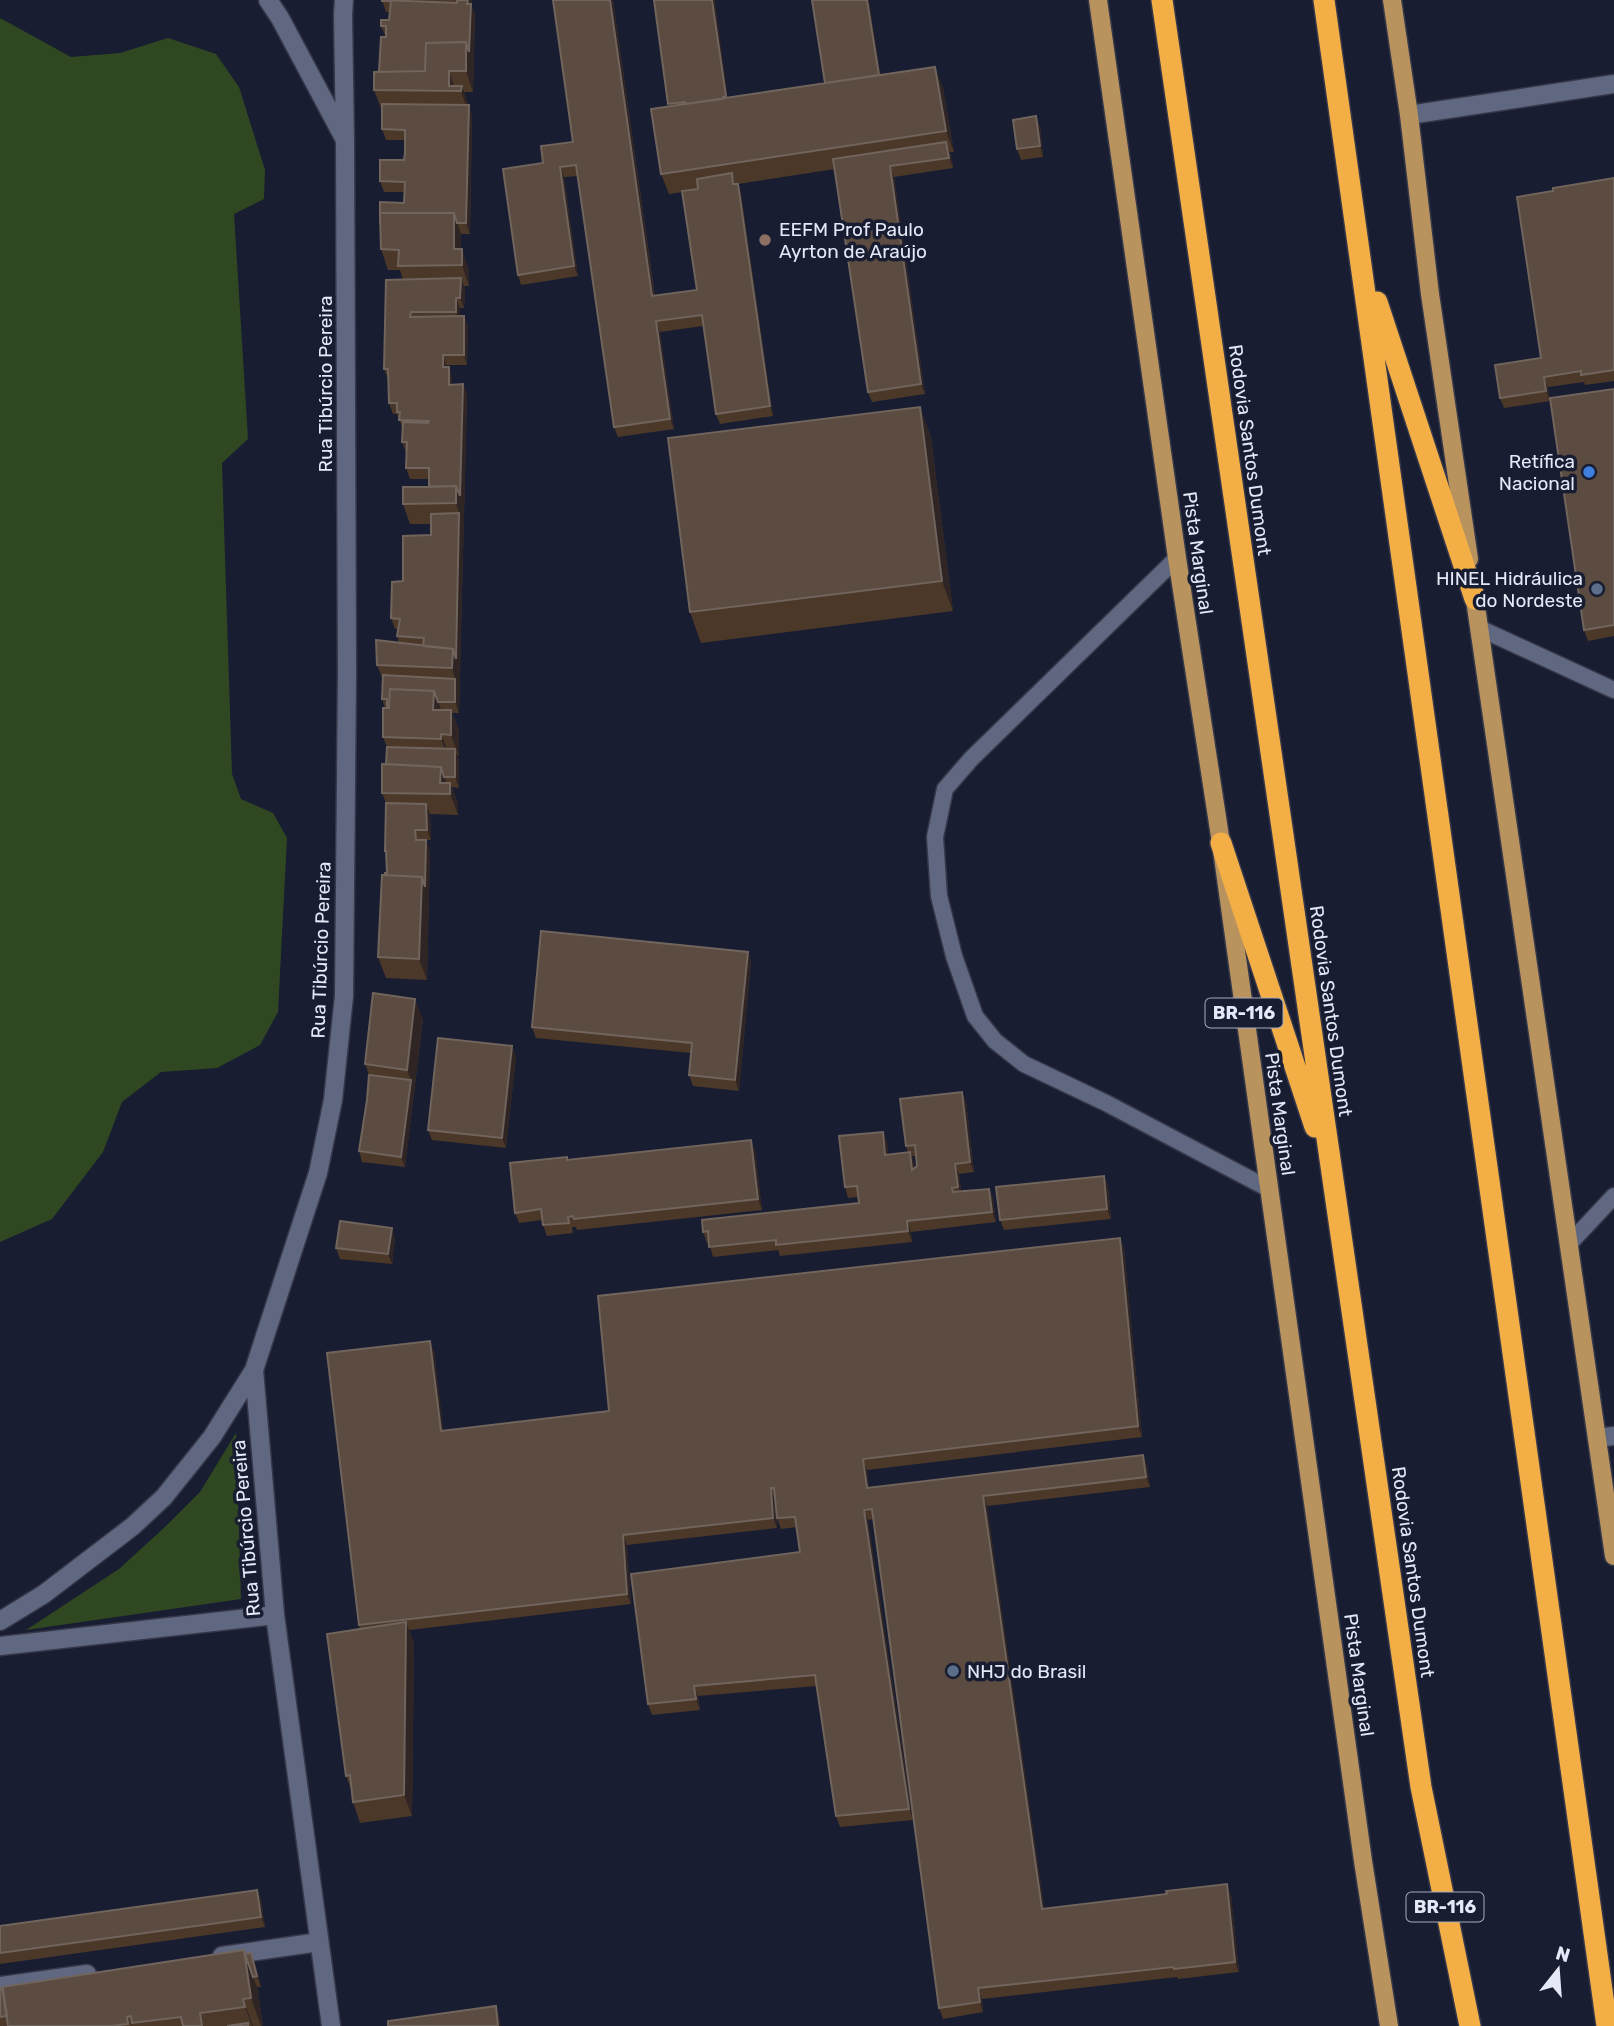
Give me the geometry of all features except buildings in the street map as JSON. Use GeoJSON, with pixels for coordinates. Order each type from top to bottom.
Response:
{"type":"FeatureCollection","features":[{"type":"Feature","properties":{"kind":"highway","name":"Rodovia Santos Dumont"},"geometry":{"type":"LineString","coordinates":[[1162,0],[1421,1787],[1470,2026]]}},
{"type":"Feature","properties":{"kind":"highway"},"geometry":{"type":"LineString","coordinates":[[1324,0],[1607,2026]]}},
{"type":"Feature","properties":{"kind":"highway"},"geometry":{"type":"LineString","coordinates":[[1360,251],[1475,599]]}},
{"type":"Feature","properties":{"kind":"highway"},"geometry":{"type":"LineString","coordinates":[[1220,844],[1332,1177]]}},
{"type":"Feature","properties":{"kind":"main road","name":"Pista Marginal"},"geometry":{"type":"LineString","coordinates":[[1098,0],[1363,1861],[1389,2026]]}},
{"type":"Feature","properties":{"kind":"main road"},"geometry":{"type":"LineString","coordinates":[[1392,0],[1409,115],[1430,295],[1568,1245],[1605,1437],[1614,1556]]}},
{"type":"Feature","properties":{"kind":"street"},"geometry":{"type":"LineString","coordinates":[[268,0],[345,141]]}},
{"type":"Feature","properties":{"kind":"street","name":"Rua Tibúrcio Pereira"},"geometry":{"type":"LineString","coordinates":[[331,2026],[275,1615],[254,1370],[318,1173],[333,1100],[344,996],[347,686],[344,0]]}},
{"type":"Feature","properties":{"kind":"street"},"geometry":{"type":"LineString","coordinates":[[1409,115],[1614,84]]}},
{"type":"Feature","properties":{"kind":"street"},"geometry":{"type":"LineString","coordinates":[[0,1621],[64,1579],[133,1526],[164,1497],[212,1437],[254,1370]]}},
{"type":"Feature","properties":{"kind":"street"},"geometry":{"type":"LineString","coordinates":[[0,1646],[275,1615]]}},
{"type":"Feature","properties":{"kind":"street"},"geometry":{"type":"LineString","coordinates":[[199,1959],[318,1935]]}},
{"type":"Feature","properties":{"kind":"street"},"geometry":{"type":"LineString","coordinates":[[0,1986],[106,1972]]}},
{"type":"Feature","properties":{"kind":"lane"},"geometry":{"type":"LineString","coordinates":[[1177,558],[971,759],[945,789],[935,837],[939,896],[954,956],[975,1016],[995,1041],[1024,1064],[1106,1103],[1269,1189]]}},
{"type":"Feature","properties":{"kind":"lane"},"geometry":{"type":"LineString","coordinates":[[1479,628],[1614,690]]}},
{"type":"Feature","properties":{"kind":"lane"},"geometry":{"type":"LineString","coordinates":[[1568,1245],[1614,1196]]}},
{"type":"Feature","properties":{"kind":"green space"},"geometry":{"type":"Polygon","coordinates":[[[0,18],[71,57],[120,53],[168,38],[216,54],[239,87],[265,170],[264,199],[234,214],[248,439],[222,463],[232,774],[241,799],[273,813],[287,838],[278,1012],[260,1045],[217,1068],[161,1072],[122,1102],[103,1152],[52,1219],[0,1242],[0,18]]]}},
{"type":"Feature","properties":{"kind":"green space"},"geometry":{"type":"Polygon","coordinates":[[[236,1433],[241,1599],[26,1630],[119,1569],[166,1526],[200,1492],[236,1433]]]}},
{"type":"Feature","properties":{"kind":"place","name":"EEFM Prof Paulo Ayrton de Araújo"},"geometry":{"type":"Point","coordinates":[765,240]}},
{"type":"Feature","properties":{"kind":"place","name":"Retífica Nacional"},"geometry":{"type":"Point","coordinates":[1589,472]}},
{"type":"Feature","properties":{"kind":"place","name":"HINEL Hidráulica do Nordeste"},"geometry":{"type":"Point","coordinates":[1597,589]}},
{"type":"Feature","properties":{"kind":"place","name":"NHJ do Brasil"},"geometry":{"type":"Point","coordinates":[953,1671]}}]}
